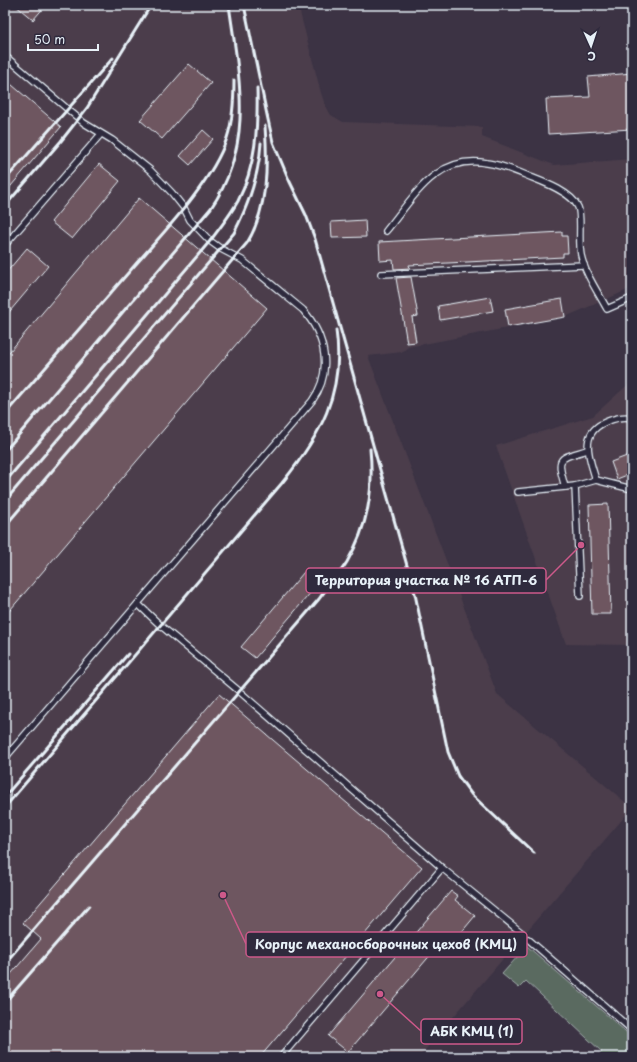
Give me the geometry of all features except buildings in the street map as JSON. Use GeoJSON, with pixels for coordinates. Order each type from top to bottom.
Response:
{"type":"FeatureCollection","features":[{"type":"Feature","properties":{"kind":"lane"},"geometry":{"type":"LineString","coordinates":[[5,56],[84,124],[112,140],[150,170],[172,193],[184,208],[190,220],[210,241],[221,249],[242,260],[303,310],[319,337],[324,355],[321,386],[312,400],[5,758]]}},
{"type":"Feature","properties":{"kind":"lane"},"geometry":{"type":"LineString","coordinates":[[5,245],[100,134]]}},
{"type":"Feature","properties":{"kind":"lane"},"geometry":{"type":"LineString","coordinates":[[386,231],[418,192],[439,171],[460,162],[487,162],[554,187],[574,201],[580,212],[579,242],[584,265],[607,309],[632,298]]}},
{"type":"Feature","properties":{"kind":"lane"},"geometry":{"type":"LineString","coordinates":[[381,274],[584,265]]}},
{"type":"Feature","properties":{"kind":"lane"},"geometry":{"type":"LineString","coordinates":[[596,480],[587,450],[588,440],[596,427],[603,423],[618,418],[632,418]]}},
{"type":"Feature","properties":{"kind":"lane"},"geometry":{"type":"LineString","coordinates":[[565,487],[559,468],[561,459],[565,456],[587,450]]}},
{"type":"Feature","properties":{"kind":"lane"},"geometry":{"type":"LineString","coordinates":[[518,492],[575,486],[596,480],[632,489]]}},
{"type":"Feature","properties":{"kind":"lane"},"geometry":{"type":"LineString","coordinates":[[575,486],[580,596]]}},
{"type":"Feature","properties":{"kind":"lane"},"geometry":{"type":"LineString","coordinates":[[138,604],[160,625],[239,691],[442,868],[522,933]]}},
{"type":"Feature","properties":{"kind":"lane"},"geometry":{"type":"LineString","coordinates":[[281,1057],[442,868]]}},
{"type":"Feature","properties":{"kind":"lane"},"geometry":{"type":"LineString","coordinates":[[528,939],[632,1030]]}},
{"type":"Feature","properties":{"kind":"shaded area"},"geometry":{"type":"Polygon","coordinates":[[[5,5],[298,5],[325,105],[331,115],[343,122],[482,127],[482,137],[554,165],[632,159],[632,288],[565,317],[408,347],[402,352],[368,356],[497,694],[632,808],[419,1057],[5,1057],[5,5]]]}},
{"type":"Feature","properties":{"kind":"shaded area"},"geometry":{"type":"Polygon","coordinates":[[[627,5],[632,5],[632,35],[628,36],[627,5]]]}},
{"type":"Feature","properties":{"kind":"shaded area"},"geometry":{"type":"Polygon","coordinates":[[[632,381],[632,645],[566,644],[496,446],[593,416],[632,381]]]}},
{"type":"Feature","properties":{"kind":"green space"},"geometry":{"type":"Polygon","coordinates":[[[527,946],[632,1037],[632,1057],[597,1057],[602,1052],[526,981],[519,988],[502,974],[527,946]]]}},
{"type":"Feature","properties":{"kind":"railway"},"geometry":{"type":"LineString","coordinates":[[5,206],[61,141],[87,108],[151,5]]}},
{"type":"Feature","properties":{"kind":"railway"},"geometry":{"type":"LineString","coordinates":[[5,451],[211,208],[225,184],[234,159],[239,135],[240,110],[237,58],[229,5]]}},
{"type":"Feature","properties":{"kind":"railway"},"geometry":{"type":"LineString","coordinates":[[244,5],[273,142],[306,215],[315,239],[415,594],[448,752],[458,776],[472,795],[534,853]]}},
{"type":"Feature","properties":{"kind":"railway"},"geometry":{"type":"LineString","coordinates":[[5,180],[113,58]]}},
{"type":"Feature","properties":{"kind":"railway"},"geometry":{"type":"LineString","coordinates":[[5,414],[174,221],[211,171],[220,155],[231,124],[234,80]]}},
{"type":"Feature","properties":{"kind":"railway"},"geometry":{"type":"LineString","coordinates":[[5,482],[210,241],[232,211],[244,188],[249,174],[255,146],[257,88]]}},
{"type":"Feature","properties":{"kind":"railway"},"geometry":{"type":"LineString","coordinates":[[5,526],[247,243],[254,230],[263,201],[266,171],[265,126]]}},
{"type":"Feature","properties":{"kind":"railway"},"geometry":{"type":"LineString","coordinates":[[5,501],[234,233],[256,178],[261,143]]}},
{"type":"Feature","properties":{"kind":"railway"},"geometry":{"type":"LineString","coordinates":[[5,807],[296,466],[318,431],[327,412],[333,394],[337,374],[338,353],[336,330]]}},
{"type":"Feature","properties":{"kind":"railway"},"geometry":{"type":"LineString","coordinates":[[5,963],[319,599],[344,567],[360,535],[365,521],[371,479],[370,449]]}},
{"type":"Feature","properties":{"kind":"railway"},"geometry":{"type":"LineString","coordinates":[[5,796],[128,654]]}},
{"type":"Feature","properties":{"kind":"railway"},"geometry":{"type":"LineString","coordinates":[[5,1002],[89,906]]}},
{"type":"Feature","properties":{"kind":"place","name":"Территория участка № 16 АТП-6"},"geometry":{"type":"Point","coordinates":[581,545]}},
{"type":"Feature","properties":{"kind":"place","name":"Корпус механосборочных цехов (КМЦ)"},"geometry":{"type":"Point","coordinates":[223,895]}},
{"type":"Feature","properties":{"kind":"place","name":"АБК КМЦ (1)"},"geometry":{"type":"Point","coordinates":[380,994]}}]}
